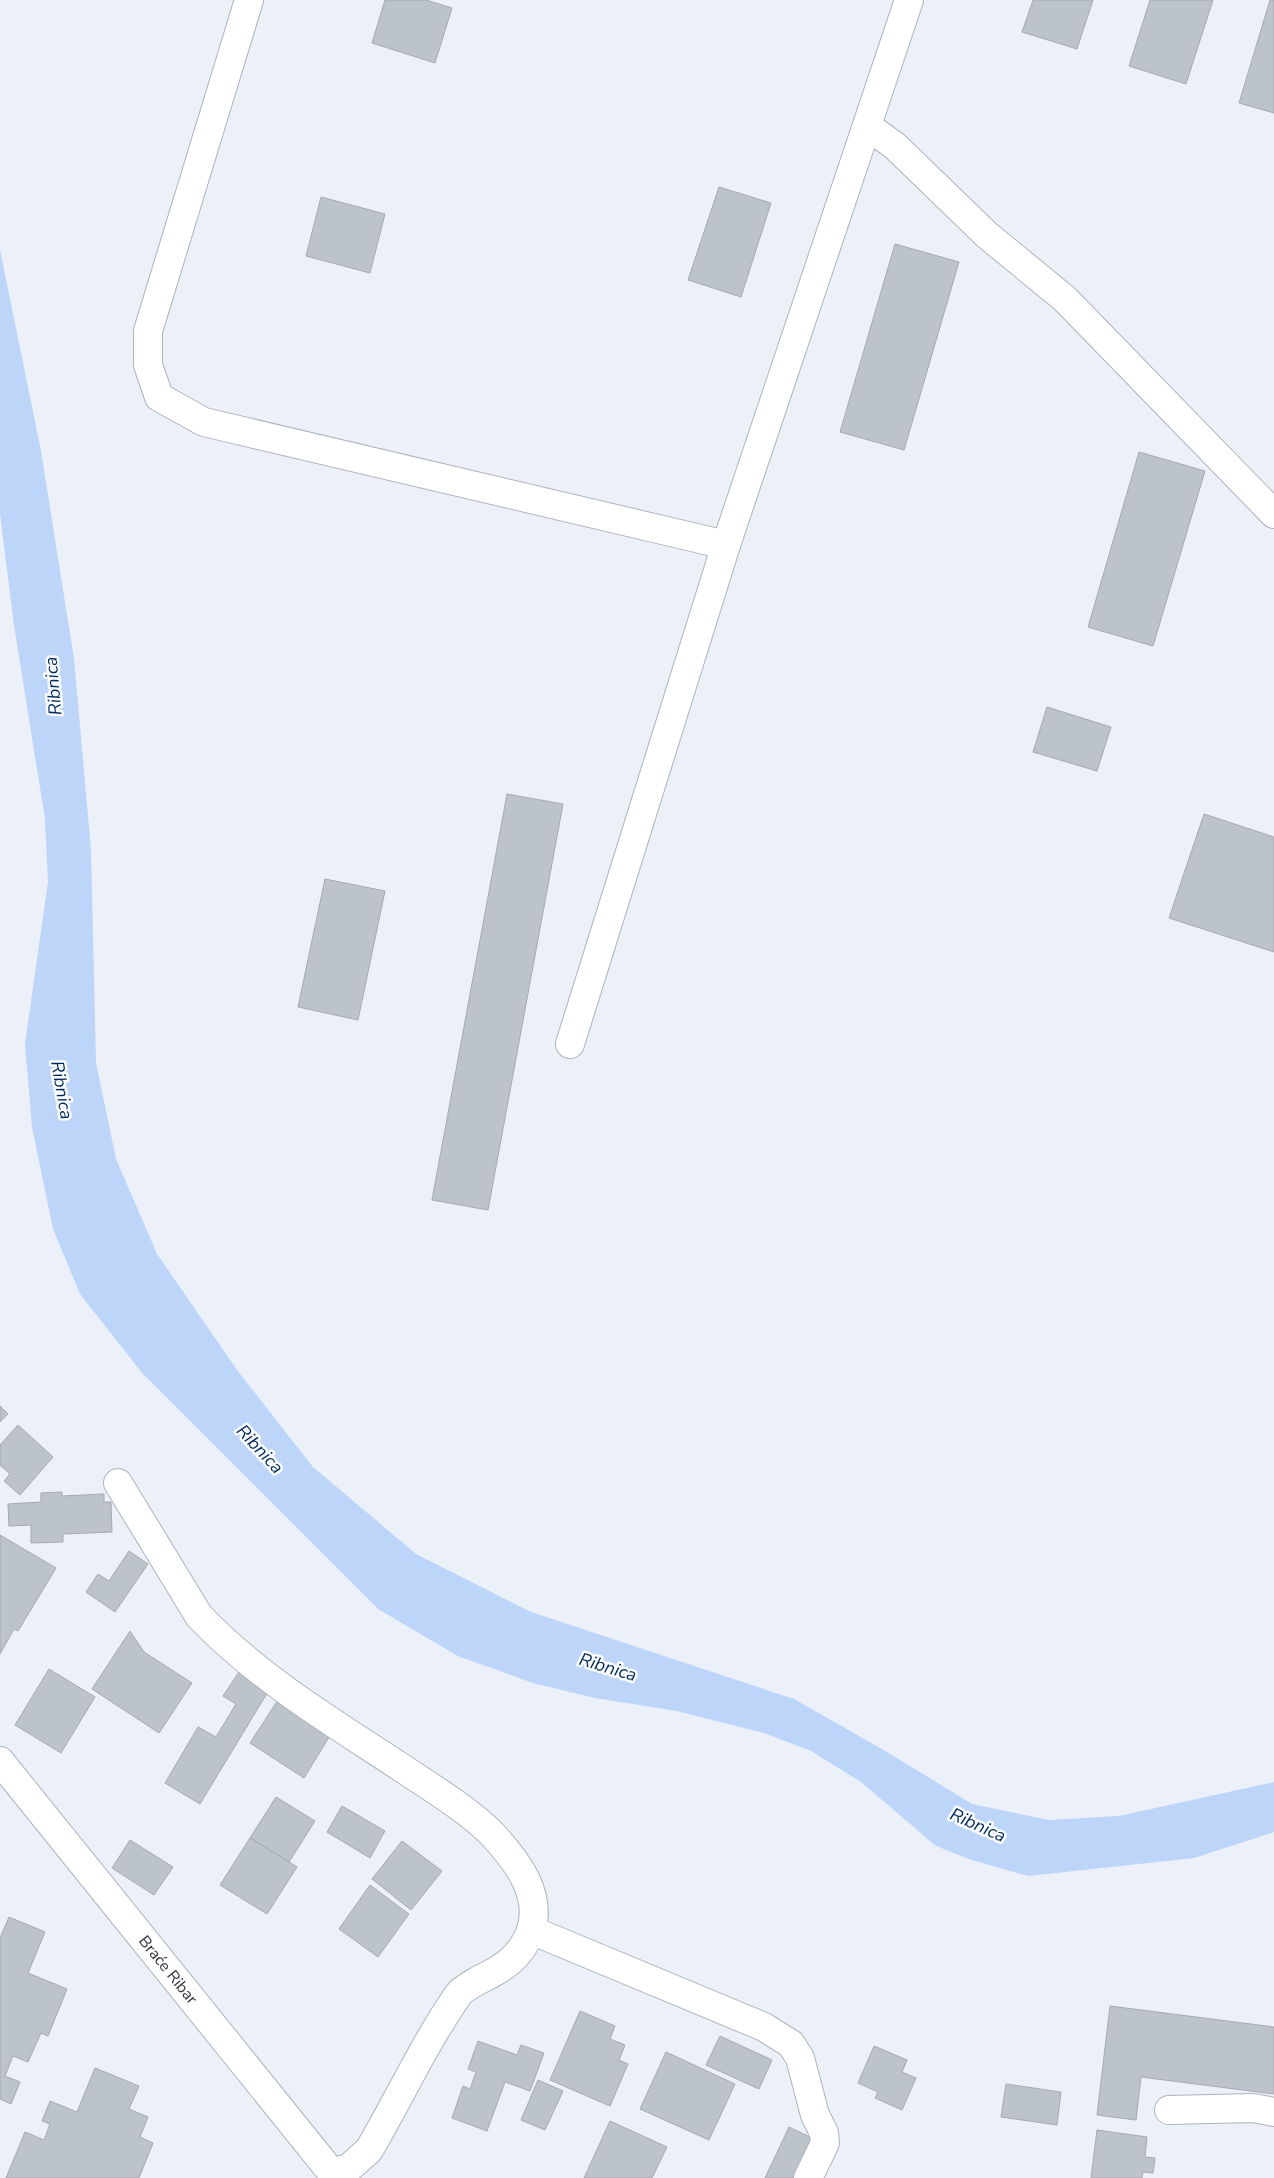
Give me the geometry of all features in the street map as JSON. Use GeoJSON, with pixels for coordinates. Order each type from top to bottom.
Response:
{"type":"FeatureCollection","features":[{"type":"Feature","properties":{"kind":"street"},"geometry":{"type":"LineString","coordinates":[[250,0],[148,331],[148,365],[159,397],[204,422],[726,545]]}},
{"type":"Feature","properties":{"kind":"street"},"geometry":{"type":"LineString","coordinates":[[570,1044],[726,545],[910,0]]}},
{"type":"Feature","properties":{"kind":"street"},"geometry":{"type":"LineString","coordinates":[[866,130],[877,133],[895,146],[987,235],[1065,299],[1274,514]]}},
{"type":"Feature","properties":{"kind":"street"},"geometry":{"type":"LineString","coordinates":[[118,1483],[199,1616],[213,1630],[243,1657],[288,1691],[448,1799],[492,1834],[518,1866],[531,1891],[534,1911],[531,1930],[523,1947],[512,1962],[459,1993],[369,2150],[349,2168],[334,2176]]}},
{"type":"Feature","properties":{"kind":"street","name":"Braće Ribar"},"geometry":{"type":"LineString","coordinates":[[0,1761],[334,2176]]}},
{"type":"Feature","properties":{"kind":"street"},"geometry":{"type":"LineString","coordinates":[[531,1930],[764,2027],[791,2044],[800,2058],[815,2115],[824,2133],[825,2143],[808,2178]]}},
{"type":"Feature","properties":{"kind":"street"},"geometry":{"type":"LineString","coordinates":[[1169,2110],[1253,2108],[1274,2112]]}},
{"type":"Feature","properties":{"kind":"water","name":"Ribnica"},"geometry":{"type":"Polygon","coordinates":[[[0,250],[41,451],[74,659],[91,850],[96,1063],[116,1159],[157,1254],[237,1370],[313,1467],[416,1554],[531,1612],[794,1699],[887,1752],[972,1804],[1049,1820],[1119,1816],[1274,1782],[1274,1832],[1194,1858],[1028,1876],[972,1860],[936,1846],[861,1782],[811,1751],[764,1733],[677,1711],[595,1698],[533,1683],[458,1656],[378,1609],[143,1374],[80,1294],[53,1229],[32,1127],[25,1044],[48,882],[45,819],[14,625],[0,514],[0,250]]]}},
{"type":"Feature","properties":{"kind":"building"},"geometry":{"type":"Polygon","coordinates":[[[385,0],[426,0],[452,8],[435,63],[372,43],[385,0]]]}},
{"type":"Feature","properties":{"kind":"building"},"geometry":{"type":"Polygon","coordinates":[[[1033,0],[1093,0],[1077,49],[1022,32],[1033,0]]]}},
{"type":"Feature","properties":{"kind":"building"},"geometry":{"type":"Polygon","coordinates":[[[1150,0],[1213,0],[1186,84],[1129,66],[1150,0]]]}},
{"type":"Feature","properties":{"kind":"building"},"geometry":{"type":"Polygon","coordinates":[[[1270,0],[1274,0],[1274,113],[1239,103],[1270,0]]]}},
{"type":"Feature","properties":{"kind":"building"},"geometry":{"type":"Polygon","coordinates":[[[719,187],[771,203],[741,297],[688,280],[719,187]]]}},
{"type":"Feature","properties":{"kind":"building"},"geometry":{"type":"Polygon","coordinates":[[[321,197],[385,214],[370,273],[306,256],[321,197]]]}},
{"type":"Feature","properties":{"kind":"building"},"geometry":{"type":"Polygon","coordinates":[[[895,244],[959,262],[904,450],[840,432],[895,244]]]}},
{"type":"Feature","properties":{"kind":"building"},"geometry":{"type":"Polygon","coordinates":[[[1139,452],[1205,471],[1153,646],[1088,627],[1139,452]]]}},
{"type":"Feature","properties":{"kind":"building"},"geometry":{"type":"Polygon","coordinates":[[[1047,707],[1111,727],[1097,771],[1033,752],[1047,707]]]}},
{"type":"Feature","properties":{"kind":"building"},"geometry":{"type":"Polygon","coordinates":[[[507,794],[563,804],[488,1210],[432,1200],[507,794]]]}},
{"type":"Feature","properties":{"kind":"building"},"geometry":{"type":"Polygon","coordinates":[[[1204,814],[1274,837],[1274,952],[1169,918],[1204,814]]]}},
{"type":"Feature","properties":{"kind":"building"},"geometry":{"type":"Polygon","coordinates":[[[325,879],[385,891],[358,1020],[298,1007],[325,879]]]}},
{"type":"Feature","properties":{"kind":"building"},"geometry":{"type":"Polygon","coordinates":[[[0,1406],[8,1414],[0,1422],[0,1406]]]}},
{"type":"Feature","properties":{"kind":"building"},"geometry":{"type":"Polygon","coordinates":[[[18,1425],[53,1457],[20,1495],[4,1481],[10,1474],[0,1465],[0,1445],[18,1425]]]}},
{"type":"Feature","properties":{"kind":"building"},"geometry":{"type":"Polygon","coordinates":[[[62,1492],[62,1496],[104,1494],[104,1502],[111,1502],[112,1532],[63,1534],[63,1542],[31,1543],[31,1525],[9,1526],[8,1504],[41,1502],[41,1493],[62,1492]]]}},
{"type":"Feature","properties":{"kind":"building"},"geometry":{"type":"Polygon","coordinates":[[[0,1535],[56,1568],[18,1631],[14,1629],[0,1654],[0,1535]]]}},
{"type":"Feature","properties":{"kind":"building"},"geometry":{"type":"Polygon","coordinates":[[[129,1551],[148,1564],[115,1612],[86,1592],[98,1574],[109,1581],[129,1551]]]}},
{"type":"Feature","properties":{"kind":"building"},"geometry":{"type":"Polygon","coordinates":[[[130,1631],[144,1652],[192,1683],[159,1733],[92,1689],[130,1631]]]}},
{"type":"Feature","properties":{"kind":"building"},"geometry":{"type":"Polygon","coordinates":[[[49,1669],[95,1697],[61,1753],[15,1725],[49,1669]]]}},
{"type":"Feature","properties":{"kind":"building"},"geometry":{"type":"Polygon","coordinates":[[[239,1672],[269,1690],[200,1804],[165,1783],[198,1727],[216,1737],[236,1704],[223,1696],[239,1672]]]}},
{"type":"Feature","properties":{"kind":"building"},"geometry":{"type":"Polygon","coordinates":[[[278,1700],[331,1734],[304,1778],[250,1743],[278,1700]]]}},
{"type":"Feature","properties":{"kind":"building"},"geometry":{"type":"Polygon","coordinates":[[[276,1797],[315,1821],[289,1862],[250,1838],[276,1797]]]}},
{"type":"Feature","properties":{"kind":"building"},"geometry":{"type":"Polygon","coordinates":[[[342,1806],[385,1831],[370,1858],[327,1832],[342,1806]]]}},
{"type":"Feature","properties":{"kind":"building"},"geometry":{"type":"Polygon","coordinates":[[[250,1838],[297,1867],[267,1914],[220,1885],[250,1838]]]}},
{"type":"Feature","properties":{"kind":"building"},"geometry":{"type":"Polygon","coordinates":[[[130,1840],[173,1867],[154,1895],[112,1868],[130,1840]]]}},
{"type":"Feature","properties":{"kind":"building"},"geometry":{"type":"Polygon","coordinates":[[[402,1841],[442,1871],[411,1910],[372,1879],[402,1841]]]}},
{"type":"Feature","properties":{"kind":"building"},"geometry":{"type":"Polygon","coordinates":[[[370,1885],[409,1914],[378,1957],[339,1929],[370,1885]]]}},
{"type":"Feature","properties":{"kind":"building"},"geometry":{"type":"Polygon","coordinates":[[[9,1917],[45,1932],[28,1973],[67,1989],[48,2036],[41,2033],[28,2062],[13,2056],[5,2076],[20,2082],[11,2104],[0,2099],[0,1938],[9,1917]]]}},
{"type":"Feature","properties":{"kind":"building"},"geometry":{"type":"Polygon","coordinates":[[[1110,2006],[1274,2027],[1274,2094],[1141,2077],[1136,2120],[1097,2115],[1110,2006]]]}},
{"type":"Feature","properties":{"kind":"building"},"geometry":{"type":"Polygon","coordinates":[[[580,2011],[615,2026],[610,2039],[625,2045],[619,2060],[628,2064],[610,2106],[550,2080],[580,2011]]]}},
{"type":"Feature","properties":{"kind":"building"},"geometry":{"type":"Polygon","coordinates":[[[720,2036],[772,2060],[759,2089],[706,2065],[720,2036]]]}},
{"type":"Feature","properties":{"kind":"building"},"geometry":{"type":"Polygon","coordinates":[[[478,2041],[517,2055],[521,2045],[544,2053],[530,2091],[505,2082],[487,2131],[452,2118],[463,2086],[470,2089],[476,2072],[468,2069],[478,2041]]]}},
{"type":"Feature","properties":{"kind":"building"},"geometry":{"type":"Polygon","coordinates":[[[874,2046],[907,2060],[902,2072],[916,2078],[902,2110],[875,2098],[878,2092],[858,2083],[874,2046]]]}},
{"type":"Feature","properties":{"kind":"building"},"geometry":{"type":"Polygon","coordinates":[[[666,2052],[735,2084],[709,2140],[640,2109],[666,2052]]]}},
{"type":"Feature","properties":{"kind":"building"},"geometry":{"type":"Polygon","coordinates":[[[95,2068],[139,2086],[129,2109],[148,2117],[140,2137],[153,2143],[139,2178],[6,2178],[25,2132],[44,2140],[50,2124],[42,2121],[50,2101],[77,2112],[95,2068]]]}},
{"type":"Feature","properties":{"kind":"building"},"geometry":{"type":"Polygon","coordinates":[[[538,2080],[563,2091],[545,2130],[521,2120],[538,2080]]]}},
{"type":"Feature","properties":{"kind":"building"},"geometry":{"type":"Polygon","coordinates":[[[1006,2084],[1061,2092],[1057,2125],[1001,2117],[1006,2084]]]}},
{"type":"Feature","properties":{"kind":"building"},"geometry":{"type":"Polygon","coordinates":[[[610,2121],[667,2147],[652,2178],[584,2178],[610,2121]]]}},
{"type":"Feature","properties":{"kind":"building"},"geometry":{"type":"Polygon","coordinates":[[[789,2127],[816,2140],[798,2178],[765,2178],[789,2127]]]}},
{"type":"Feature","properties":{"kind":"building"},"geometry":{"type":"Polygon","coordinates":[[[1097,2130],[1147,2137],[1145,2157],[1155,2158],[1153,2173],[1143,2172],[1142,2178],[1091,2178],[1097,2130]]]}}]}
